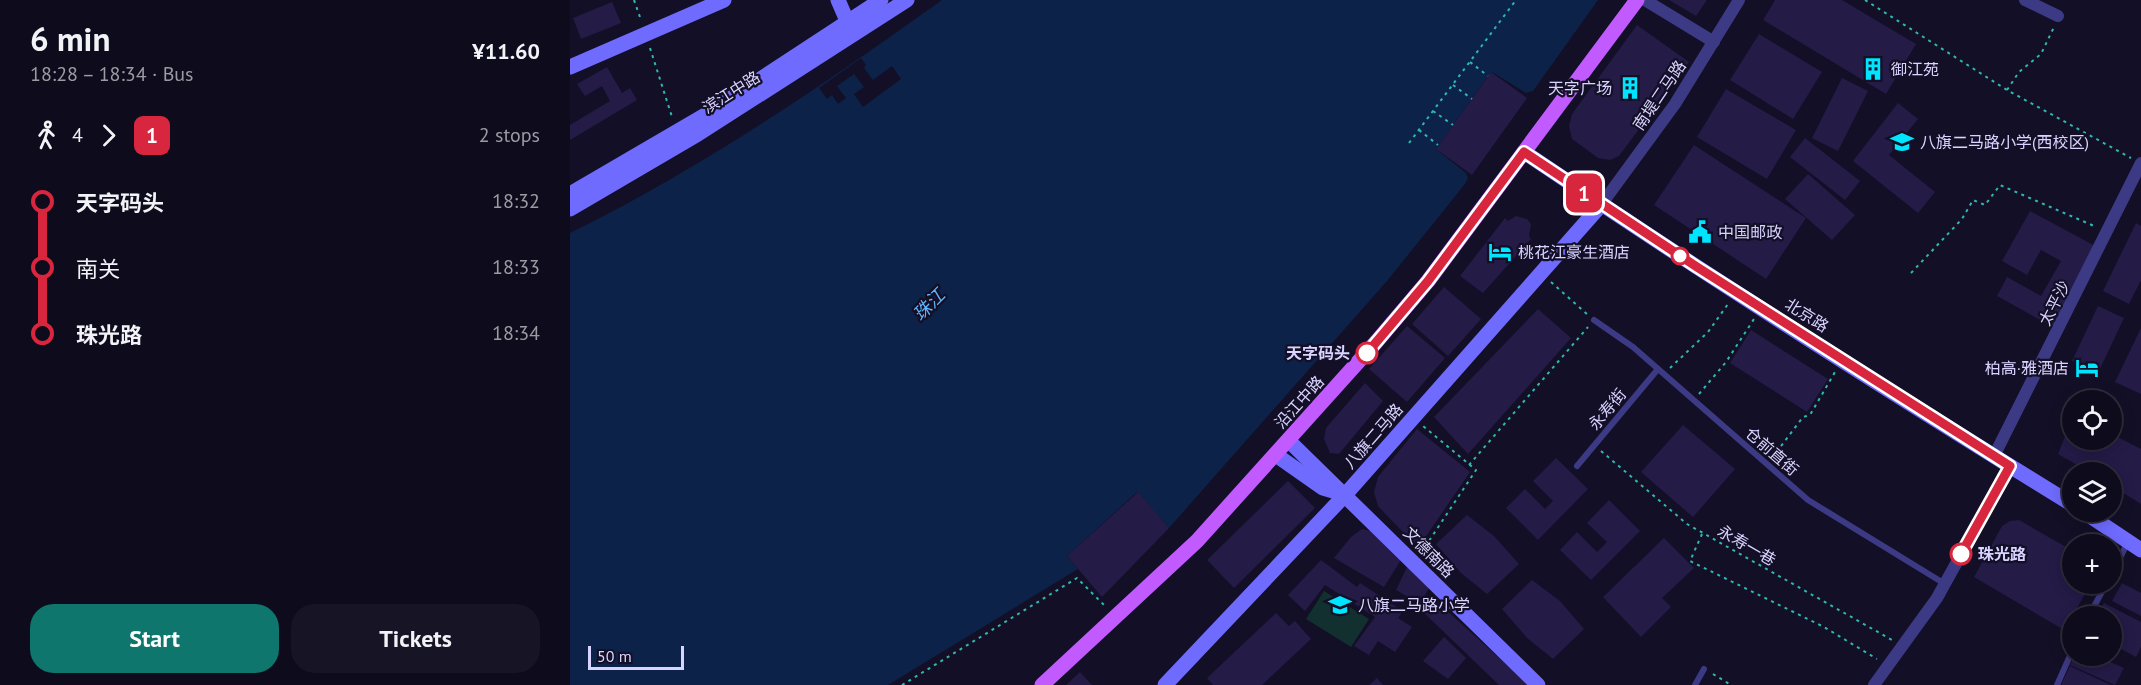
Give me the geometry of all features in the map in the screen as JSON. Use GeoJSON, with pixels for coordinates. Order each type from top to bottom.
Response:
{"type":"FeatureCollection","features":[{"type":"Feature","properties":{"kind":"main road"},"geometry":{"type":"LineString","coordinates":[[570,67],[724,0]]}},
{"type":"Feature","properties":{"kind":"main road"},"geometry":{"type":"LineString","coordinates":[[838,0],[850,29]]}},
{"type":"Feature","properties":{"kind":"main road","name":"滨江中路"},"geometry":{"type":"LineString","coordinates":[[570,209],[698,134],[850,29],[881,0]]}},
{"type":"Feature","properties":{"kind":"main road","name":"滨江中路"},"geometry":{"type":"LineString","coordinates":[[570,194],[850,29],[907,0]]}},
{"type":"Feature","properties":{"kind":"main road"},"geometry":{"type":"LineString","coordinates":[[1524,152],[1536,118],[1624,0]]}},
{"type":"Feature","properties":{"kind":"main road","name":"沿江中路"},"geometry":{"type":"LineString","coordinates":[[1042,685],[1197,541],[1276,456],[1428,281],[1637,0]]}},
{"type":"Feature","properties":{"kind":"main road","name":"北京路"},"geometry":{"type":"LineString","coordinates":[[1524,152],[1736,292],[2062,498]]}},
{"type":"Feature","properties":{"kind":"main road","name":"八旗二马路"},"geometry":{"type":"LineString","coordinates":[[1165,685],[1345,495],[1601,205]]}},
{"type":"Feature","properties":{"kind":"main road","name":"文德南路"},"geometry":{"type":"LineString","coordinates":[[1289,441],[1538,685]]}},
{"type":"Feature","properties":{"kind":"main road"},"geometry":{"type":"LineString","coordinates":[[1276,456],[1323,488],[1345,495]]}},
{"type":"Feature","properties":{"kind":"main road"},"geometry":{"type":"LineString","coordinates":[[2099,522],[2135,545]]}},
{"type":"Feature","properties":{"kind":"street"},"geometry":{"type":"LineString","coordinates":[[1645,0],[1714,42]]}},
{"type":"Feature","properties":{"kind":"street","name":"南堤二马路"},"geometry":{"type":"LineString","coordinates":[[1601,205],[1675,104],[1739,0]]}},
{"type":"Feature","properties":{"kind":"street"},"geometry":{"type":"LineString","coordinates":[[2025,0],[2058,16]]}},
{"type":"Feature","properties":{"kind":"street","name":"太平沙"},"geometry":{"type":"LineString","coordinates":[[1994,456],[2141,164]]}},
{"type":"Feature","properties":{"kind":"street"},"geometry":{"type":"LineString","coordinates":[[1874,685],[1945,584],[2010,466]]}},
{"type":"Feature","properties":{"kind":"lane","name":"仓前直街"},"geometry":{"type":"LineString","coordinates":[[1594,321],[1633,347],[1808,500],[1945,584]]}},
{"type":"Feature","properties":{"kind":"lane","name":"永寿街"},"geometry":{"type":"LineString","coordinates":[[1577,466],[1661,372]]}},
{"type":"Feature","properties":{"kind":"lane"},"geometry":{"type":"LineString","coordinates":[[2122,561],[2135,545]]}},
{"type":"Feature","properties":{"kind":"lane"},"geometry":{"type":"LineString","coordinates":[[2057,685],[2065,666]]}},
{"type":"Feature","properties":{"kind":"lane"},"geometry":{"type":"LineString","coordinates":[[1695,685],[1704,669]]}},
{"type":"Feature","properties":{"kind":"path"},"geometry":{"type":"LineString","coordinates":[[634,0],[677,132]]}},
{"type":"Feature","properties":{"kind":"path"},"geometry":{"type":"LineString","coordinates":[[1409,144],[1516,0]]}},
{"type":"Feature","properties":{"kind":"path"},"geometry":{"type":"LineString","coordinates":[[1865,0],[2007,90],[2141,164]]}},
{"type":"Feature","properties":{"kind":"path"},"geometry":{"type":"LineString","coordinates":[[2007,90],[2019,72],[2041,54],[2058,16]]}},
{"type":"Feature","properties":{"kind":"path"},"geometry":{"type":"LineString","coordinates":[[1470,62],[1488,76]]}},
{"type":"Feature","properties":{"kind":"path"},"geometry":{"type":"LineString","coordinates":[[1453,85],[1472,99]]}},
{"type":"Feature","properties":{"kind":"path"},"geometry":{"type":"LineString","coordinates":[[1433,111],[1453,125]]}},
{"type":"Feature","properties":{"kind":"path"},"geometry":{"type":"LineString","coordinates":[[1419,130],[1438,145]]}},
{"type":"Feature","properties":{"kind":"path"},"geometry":{"type":"LineString","coordinates":[[1911,273],[1962,219],[1973,200],[1985,205],[2000,185],[2108,232]]}},
{"type":"Feature","properties":{"kind":"path"},"geometry":{"type":"LineString","coordinates":[[1469,465],[1594,321],[1540,272]]}},
{"type":"Feature","properties":{"kind":"path"},"geometry":{"type":"LineString","coordinates":[[1661,372],[1708,332],[1736,292]]}},
{"type":"Feature","properties":{"kind":"path"},"geometry":{"type":"LineString","coordinates":[[1693,401],[1726,362],[1761,308]]}},
{"type":"Feature","properties":{"kind":"path"},"geometry":{"type":"LineString","coordinates":[[1766,465],[1803,417],[1810,415],[1843,359]]}},
{"type":"Feature","properties":{"kind":"path"},"geometry":{"type":"LineString","coordinates":[[1413,417],[1476,470],[1415,563]]}},
{"type":"Feature","properties":{"kind":"path","name":"永寿一巷"},"geometry":{"type":"LineString","coordinates":[[1594,445],[1687,524],[1902,645]]}},
{"type":"Feature","properties":{"kind":"path"},"geometry":{"type":"LineString","coordinates":[[1703,533],[1690,561],[1824,627],[1887,666]]}},
{"type":"Feature","properties":{"kind":"path"},"geometry":{"type":"LineString","coordinates":[[902,685],[1077,578],[1115,617]]}},
{"type":"Feature","properties":{"kind":"path"},"geometry":{"type":"LineString","coordinates":[[1704,669],[1731,685]]}},
{"type":"Feature","properties":{"kind":"green space"},"geometry":{"type":"Polygon","coordinates":[[[1324,591],[1369,619],[1351,647],[1306,619],[1324,591]]]}},
{"type":"Feature","properties":{"kind":"water","name":"珠江"},"geometry":{"type":"Polygon","coordinates":[[[942,0],[1598,0],[1533,91],[1526,93],[1492,72],[1488,76],[1436,149],[1466,173],[1468,178],[1465,184],[1387,281],[1169,528],[1137,492],[1067,556],[1078,569],[888,685],[570,685],[570,233],[667,181],[761,124],[942,0]]]}},
{"type":"Feature","properties":{"kind":"pier"},"geometry":{"type":"Polygon","coordinates":[[[861,58],[866,65],[864,68],[873,80],[892,66],[901,79],[863,107],[854,94],[864,87],[854,74],[837,86],[846,98],[838,104],[832,95],[827,99],[819,88],[861,58]]]}},
{"type":"Feature","properties":{"kind":"building"},"geometry":{"type":"Polygon","coordinates":[[[1669,0],[1707,0],[1696,16],[1669,0]]]}},
{"type":"Feature","properties":{"kind":"building","name":"御江苑"},"geometry":{"type":"Polygon","coordinates":[[[1775,0],[1842,0],[1916,44],[1886,94],[1763,20],[1775,0]]]}},
{"type":"Feature","properties":{"kind":"building"},"geometry":{"type":"Polygon","coordinates":[[[612,2],[621,23],[581,39],[573,18],[612,2]]]}},
{"type":"Feature","properties":{"kind":"building","name":"天字广场"},"geometry":{"type":"Polygon","coordinates":[[[1637,25],[1689,62],[1619,156],[1610,160],[1598,158],[1572,139],[1569,126],[1572,114],[1637,25]]]}},
{"type":"Feature","properties":{"kind":"building"},"geometry":{"type":"Polygon","coordinates":[[[1759,34],[1822,72],[1793,119],[1730,80],[1759,34]]]}},
{"type":"Feature","properties":{"kind":"building"},"geometry":{"type":"Polygon","coordinates":[[[607,67],[622,93],[630,88],[637,100],[570,140],[570,125],[610,101],[602,86],[585,96],[577,84],[607,67]]]}},
{"type":"Feature","properties":{"kind":"building"},"geometry":{"type":"Polygon","coordinates":[[[1491,72],[1527,98],[1472,175],[1436,149],[1491,72]]]}},
{"type":"Feature","properties":{"kind":"building"},"geometry":{"type":"Polygon","coordinates":[[[1842,78],[1868,91],[1838,151],[1812,138],[1842,78]]]}},
{"type":"Feature","properties":{"kind":"building"},"geometry":{"type":"Polygon","coordinates":[[[1726,89],[1796,130],[1767,179],[1697,137],[1726,89]]]}},
{"type":"Feature","properties":{"kind":"building"},"geometry":{"type":"Polygon","coordinates":[[[1898,103],[1918,119],[1889,155],[1935,192],[1918,213],[1853,161],[1898,103]]]}},
{"type":"Feature","properties":{"kind":"building"},"geometry":{"type":"Polygon","coordinates":[[[1805,138],[1860,181],[1845,200],[1790,157],[1805,138]]]}},
{"type":"Feature","properties":{"kind":"building"},"geometry":{"type":"Polygon","coordinates":[[[1694,145],[1806,218],[1766,279],[1654,205],[1694,145]]]}},
{"type":"Feature","properties":{"kind":"building"},"geometry":{"type":"Polygon","coordinates":[[[1808,174],[1855,215],[1832,240],[1785,199],[1808,174]]]}},
{"type":"Feature","properties":{"kind":"building"},"geometry":{"type":"Polygon","coordinates":[[[2030,211],[2097,247],[2053,327],[1997,296],[2007,277],[2041,296],[2061,261],[2041,250],[2027,275],[2002,261],[2030,211]]]}},
{"type":"Feature","properties":{"kind":"building"},"geometry":{"type":"Polygon","coordinates":[[[1516,216],[1527,219],[1531,224],[1529,236],[1531,239],[1483,293],[1460,276],[1505,218],[1508,221],[1516,216]]]}},
{"type":"Feature","properties":{"kind":"building"},"geometry":{"type":"Polygon","coordinates":[[[2136,223],[2141,226],[2141,280],[2129,304],[2103,291],[2136,223]]]}},
{"type":"Feature","properties":{"kind":"building"},"geometry":{"type":"Polygon","coordinates":[[[1444,287],[1481,319],[1448,356],[1412,324],[1444,287]]]}},
{"type":"Feature","properties":{"kind":"building"},"geometry":{"type":"Polygon","coordinates":[[[2098,306],[2124,318],[2098,373],[2072,361],[2098,306]]]}},
{"type":"Feature","properties":{"kind":"building"},"geometry":{"type":"Polygon","coordinates":[[[1538,309],[1571,338],[1468,454],[1434,417],[1538,309]]]}},
{"type":"Feature","properties":{"kind":"building"},"geometry":{"type":"Polygon","coordinates":[[[1407,326],[1445,358],[1407,402],[1369,369],[1407,326]]]}},
{"type":"Feature","properties":{"kind":"building"},"geometry":{"type":"Polygon","coordinates":[[[2141,328],[2141,394],[2115,382],[2141,328]]]}},
{"type":"Feature","properties":{"kind":"building"},"geometry":{"type":"Polygon","coordinates":[[[1751,330],[1828,379],[1807,412],[1730,363],[1751,330]]]}},
{"type":"Feature","properties":{"kind":"building"},"geometry":{"type":"Polygon","coordinates":[[[1365,383],[1383,401],[1339,454],[1330,453],[1324,439],[1326,428],[1365,383]]]}},
{"type":"Feature","properties":{"kind":"building"},"geometry":{"type":"Polygon","coordinates":[[[1683,425],[1735,469],[1693,517],[1641,472],[1683,425]]]}},
{"type":"Feature","properties":{"kind":"building"},"geometry":{"type":"Polygon","coordinates":[[[1417,429],[1470,472],[1418,548],[1378,506],[1374,492],[1378,477],[1417,429]]]}},
{"type":"Feature","properties":{"kind":"building"},"geometry":{"type":"Polygon","coordinates":[[[2122,439],[2141,449],[2141,504],[2122,492],[2122,462],[2072,462],[2058,454],[2062,444],[2062,450],[2122,450],[2122,439]]]}},
{"type":"Feature","properties":{"kind":"building"},"geometry":{"type":"Polygon","coordinates":[[[1556,458],[1588,489],[1538,540],[1506,508],[1525,489],[1545,509],[1553,501],[1533,481],[1556,458]]]}},
{"type":"Feature","properties":{"kind":"building"},"geometry":{"type":"Polygon","coordinates":[[[1288,481],[1315,508],[1234,588],[1207,560],[1288,481]]]}},
{"type":"Feature","properties":{"kind":"building"},"geometry":{"type":"Polygon","coordinates":[[[1138,492],[1169,528],[1102,597],[1067,556],[1138,492]]]}},
{"type":"Feature","properties":{"kind":"building"},"geometry":{"type":"Polygon","coordinates":[[[1609,500],[1640,531],[1591,580],[1560,550],[1577,532],[1597,552],[1607,542],[1587,523],[1609,500]]]}},
{"type":"Feature","properties":{"kind":"building"},"geometry":{"type":"Polygon","coordinates":[[[1467,515],[1494,536],[1519,564],[1487,594],[1461,573],[1436,544],[1467,515]]]}},
{"type":"Feature","properties":{"kind":"building"},"geometry":{"type":"Polygon","coordinates":[[[2019,520],[2062,545],[2062,594],[2085,594],[2078,606],[2062,606],[2062,629],[1974,577],[2002,526],[2010,521],[2019,520]]]}},
{"type":"Feature","properties":{"kind":"building"},"geometry":{"type":"Polygon","coordinates":[[[1362,529],[1375,532],[1401,560],[1384,587],[1334,558],[1351,537],[1362,529]]]}},
{"type":"Feature","properties":{"kind":"building"},"geometry":{"type":"Polygon","coordinates":[[[1664,538],[1694,568],[1662,598],[1671,607],[1641,637],[1603,597],[1664,538]]]}},
{"type":"Feature","properties":{"kind":"building"},"geometry":{"type":"Polygon","coordinates":[[[1321,560],[1357,587],[1360,583],[1403,611],[1398,618],[1412,627],[1395,652],[1378,641],[1369,655],[1354,646],[1375,617],[1325,585],[1305,611],[1288,595],[1321,560]]]}},
{"type":"Feature","properties":{"kind":"building"},"geometry":{"type":"Polygon","coordinates":[[[1407,567],[1430,586],[1420,604],[1396,590],[1407,567]]]}},
{"type":"Feature","properties":{"kind":"building"},"geometry":{"type":"Polygon","coordinates":[[[1532,580],[1560,601],[1584,629],[1553,659],[1527,638],[1502,609],[1532,580]]]}},
{"type":"Feature","properties":{"kind":"building"},"geometry":{"type":"Polygon","coordinates":[[[2122,583],[2141,593],[2141,616],[2122,606],[2112,601],[2116,594],[2122,594],[2122,583]]]}},
{"type":"Feature","properties":{"kind":"building"},"geometry":{"type":"Polygon","coordinates":[[[1433,598],[1529,685],[1499,685],[1422,611],[1433,598]]]}},
{"type":"Feature","properties":{"kind":"building"},"geometry":{"type":"Polygon","coordinates":[[[2122,612],[2141,622],[2141,647],[2136,657],[2122,649],[2122,612]]]}},
{"type":"Feature","properties":{"kind":"building"},"geometry":{"type":"Polygon","coordinates":[[[1276,613],[1289,626],[1295,621],[1311,639],[1262,685],[1213,685],[1207,678],[1276,613]]]}},
{"type":"Feature","properties":{"kind":"building"},"geometry":{"type":"Polygon","coordinates":[[[1444,637],[1466,658],[1448,679],[1423,661],[1444,637]]]}},
{"type":"Feature","properties":{"kind":"building"},"geometry":{"type":"Polygon","coordinates":[[[2070,666],[2111,685],[2061,685],[2070,666]]]}},
{"type":"Feature","properties":{"kind":"building"},"geometry":{"type":"Polygon","coordinates":[[[2072,666],[2120,666],[2124,668],[2115,685],[2072,666]]]}},
{"type":"Feature","properties":{"kind":"building"},"geometry":{"type":"Polygon","coordinates":[[[1080,672],[1092,685],[1066,685],[1080,672]]]}},
{"type":"Feature","properties":{"kind":"building"},"geometry":{"type":"Polygon","coordinates":[[[1377,678],[1383,685],[1369,685],[1377,678]]]}},
{"type":"Feature","properties":{"kind":"bus line","name":"1"},"geometry":{"type":"LineString","coordinates":[[1367,353],[1428,281],[1524,152],[1601,205],[2010,466],[1961,554]]}},
{"type":"Feature","properties":{"kind":"place","name":"御江苑"},"geometry":{"type":"Point","coordinates":[1873,69]}},
{"type":"Feature","properties":{"kind":"place","name":"天字广场"},"geometry":{"type":"Point","coordinates":[1630,88]}},
{"type":"Feature","properties":{"kind":"place","name":"八旗二马路小学(西校区)"},"geometry":{"type":"Point","coordinates":[1902,142]}},
{"type":"Feature","properties":{"kind":"place","name":"中国邮政"},"geometry":{"type":"Point","coordinates":[1700,232]}},
{"type":"Feature","properties":{"kind":"place","name":"桃花江豪生酒店"},"geometry":{"type":"Point","coordinates":[1500,252]}},
{"type":"Feature","properties":{"kind":"place","name":"天字码头"},"geometry":{"type":"Point","coordinates":[1367,353]}},
{"type":"Feature","properties":{"kind":"place","name":"柏高·雅酒店"},"geometry":{"type":"Point","coordinates":[2087,368]}},
{"type":"Feature","properties":{"kind":"place","name":"珠光路"},"geometry":{"type":"Point","coordinates":[1961,554]}},
{"type":"Feature","properties":{"kind":"place","name":"八旗二马路小学"},"geometry":{"type":"Point","coordinates":[1340,605]}}]}
